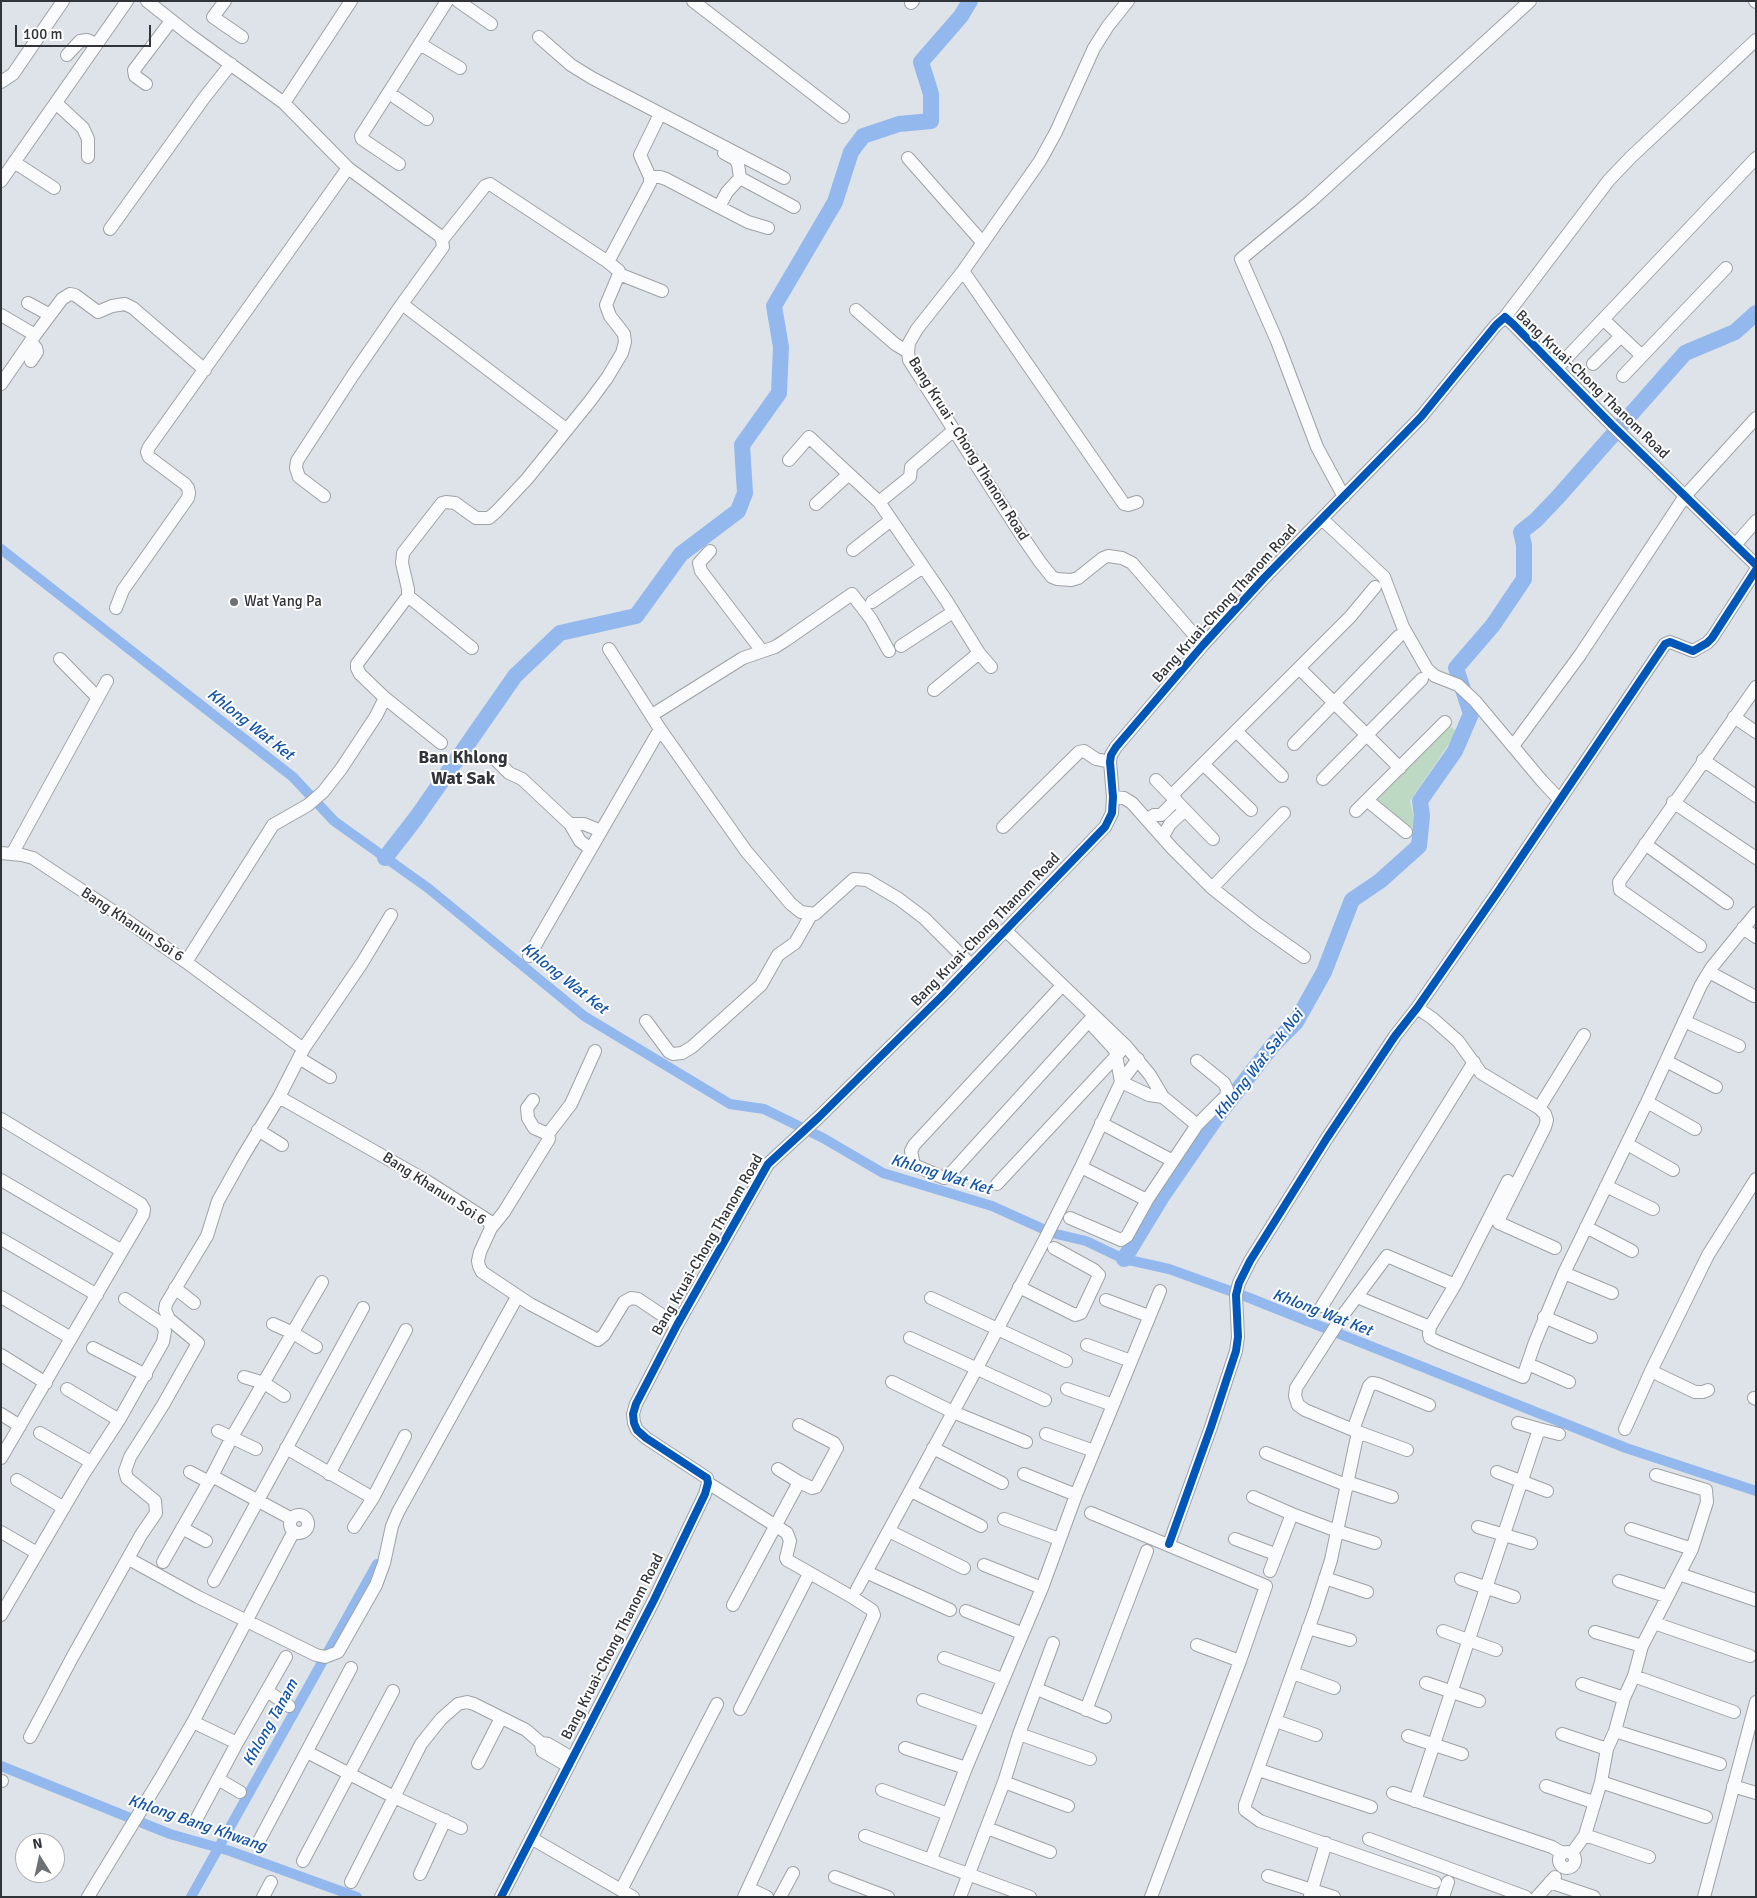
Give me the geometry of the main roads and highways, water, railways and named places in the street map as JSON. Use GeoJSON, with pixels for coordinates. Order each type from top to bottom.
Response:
{"type":"FeatureCollection","features":[{"type":"Feature","properties":{"kind":"waterway"},"geometry":{"type":"LineString","coordinates":[[385,858],[416,818],[515,676],[560,633],[636,616],[681,554],[738,511],[745,493],[742,445],[779,393],[781,347],[774,306],[835,202],[851,152],[863,136],[899,124],[931,121],[931,94],[921,62],[961,16],[970,1]]}},
{"type":"Feature","properties":{"kind":"waterway","name":"Khlong Wat Sak Noi"},"geometry":{"type":"LineString","coordinates":[[1124,1259],[1161,1198],[1216,1118],[1273,1045],[1296,1022],[1324,972],[1352,900],[1380,881],[1419,846],[1422,816],[1420,801],[1455,751],[1471,714],[1456,668],[1493,625],[1524,579],[1524,545],[1521,532],[1536,520],[1558,497],[1685,353],[1735,332],[1756,313]]}},
{"type":"Feature","properties":{"kind":"waterway","name":"Khlong Wat Ket"},"geometry":{"type":"LineString","coordinates":[[1,549],[293,777],[334,821],[428,888],[584,1016],[730,1104],[764,1109],[823,1138],[883,1173],[992,1206],[1052,1233],[1086,1241],[1124,1259],[1169,1269],[1247,1297],[1626,1448],[1756,1491]]}},
{"type":"Feature","properties":{"kind":"waterway","name":"Khlong Tanam"},"geometry":{"type":"LineString","coordinates":[[191,1897],[377,1564]]}},
{"type":"Feature","properties":{"kind":"waterway","name":"Khlong Bang Khwang"},"geometry":{"type":"LineString","coordinates":[[1,1766],[170,1834],[230,1851],[357,1897]]}},
{"type":"Feature","properties":{"kind":"place","name":"Wat Yang Pa"},"geometry":{"type":"Point","coordinates":[234,602]}},
{"type":"Feature","properties":{"kind":"district","name":"Ban Khlong Wat Sak"},"geometry":{"type":"Point","coordinates":[463,768]}}]}
